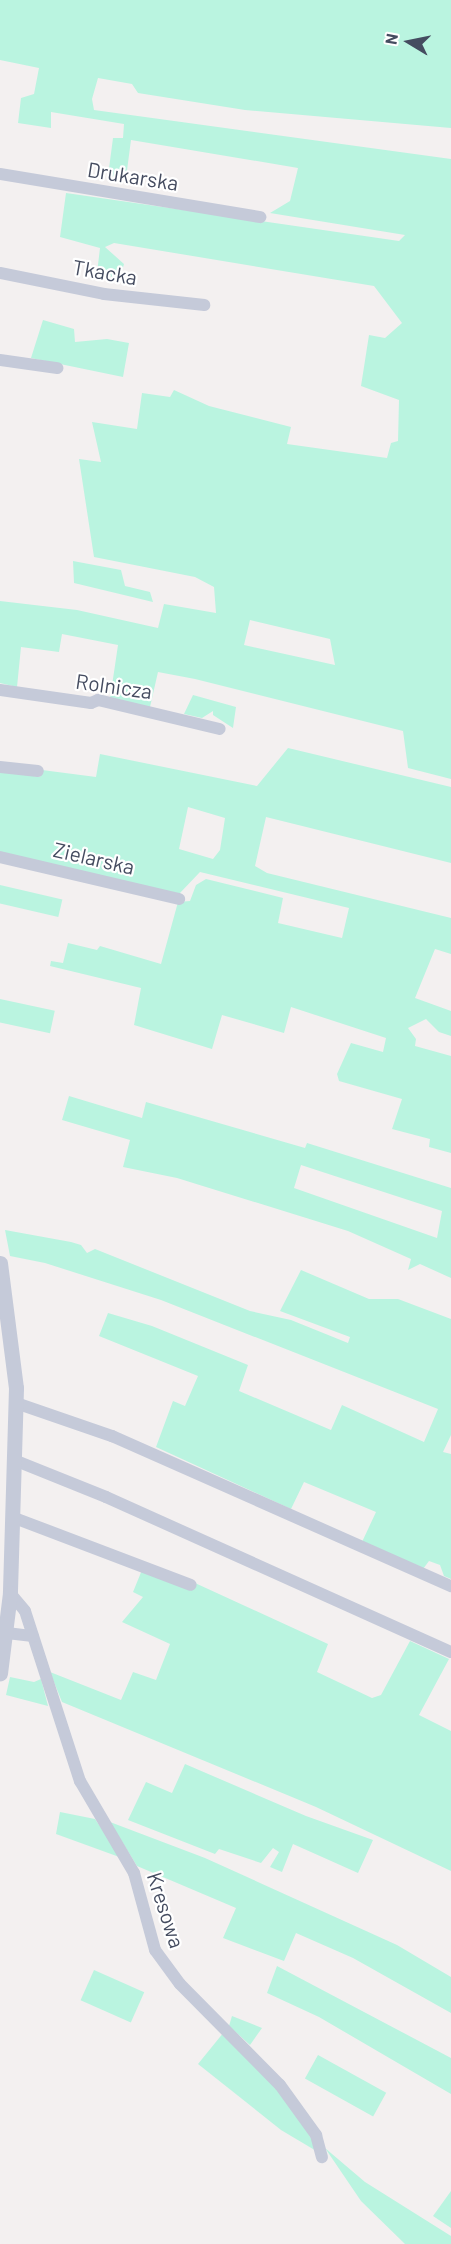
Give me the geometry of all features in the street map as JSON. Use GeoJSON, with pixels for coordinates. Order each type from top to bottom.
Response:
{"type":"FeatureCollection","features":[{"type":"Feature","properties":{"kind":"street","name":"Drukarska"},"geometry":{"type":"LineString","coordinates":[[0,174],[260,217]]}},
{"type":"Feature","properties":{"kind":"street","name":"Tkacka"},"geometry":{"type":"LineString","coordinates":[[0,273],[104,294],[204,305]]}},
{"type":"Feature","properties":{"kind":"street"},"geometry":{"type":"LineString","coordinates":[[0,360],[57,368]]}},
{"type":"Feature","properties":{"kind":"street","name":"Rolnicza"},"geometry":{"type":"LineString","coordinates":[[0,690],[91,703],[98,700],[220,729]]}},
{"type":"Feature","properties":{"kind":"street"},"geometry":{"type":"LineString","coordinates":[[0,767],[38,771]]}},
{"type":"Feature","properties":{"kind":"street","name":"Zielarska"},"geometry":{"type":"LineString","coordinates":[[0,857],[179,899]]}},
{"type":"Feature","properties":{"kind":"street"},"geometry":{"type":"LineString","coordinates":[[0,1263],[14,1353],[16,1403],[10,1593],[7,1633],[0,1672]]}},
{"type":"Feature","properties":{"kind":"street"},"geometry":{"type":"LineString","coordinates":[[16,1403],[112,1436],[451,1586]]}},
{"type":"Feature","properties":{"kind":"street"},"geometry":{"type":"LineString","coordinates":[[14,1460],[106,1497],[451,1652]]}},
{"type":"Feature","properties":{"kind":"street"},"geometry":{"type":"LineString","coordinates":[[12,1517],[190,1585]]}},
{"type":"Feature","properties":{"kind":"street","name":"Kresowa"},"geometry":{"type":"LineString","coordinates":[[10,1593],[25,1611],[71,1761],[91,1803],[134,1873],[155,1950],[180,1984],[280,2085],[316,2134],[322,2157]]}},
{"type":"Feature","properties":{"kind":"street"},"geometry":{"type":"LineString","coordinates":[[7,1633],[33,1636]]}},
{"type":"Feature","properties":{"kind":"green space"},"geometry":{"type":"Polygon","coordinates":[[[0,0],[451,0],[451,128],[245,110],[138,93],[132,84],[98,78],[92,99],[94,110],[451,159],[451,779],[408,768],[403,731],[195,679],[158,672],[150,707],[110,699],[118,645],[62,634],[59,652],[21,647],[17,687],[0,683],[0,601],[77,610],[158,628],[164,604],[216,613],[214,587],[195,577],[94,557],[79,459],[101,462],[92,422],[137,429],[142,393],[170,397],[174,390],[209,406],[291,427],[287,444],[387,458],[391,443],[398,441],[399,400],[361,386],[369,335],[385,338],[402,323],[374,286],[114,243],[105,247],[124,264],[119,281],[112,282],[111,275],[97,273],[100,248],[60,237],[66,193],[399,241],[405,235],[270,213],[290,201],[298,168],[131,140],[126,178],[108,176],[113,138],[123,138],[124,124],[51,112],[51,128],[18,123],[21,98],[34,94],[39,68],[0,60],[0,0]],[[250,620],[244,645],[335,665],[330,639],[250,620]]]}},
{"type":"Feature","properties":{"kind":"green space"},"geometry":{"type":"Polygon","coordinates":[[[43,320],[74,329],[75,342],[107,339],[129,343],[123,377],[31,358],[43,320]]]}},
{"type":"Feature","properties":{"kind":"green space"},"geometry":{"type":"Polygon","coordinates":[[[73,561],[121,570],[125,586],[150,592],[153,602],[74,583],[73,561]]]}},
{"type":"Feature","properties":{"kind":"green space"},"geometry":{"type":"Polygon","coordinates":[[[193,695],[236,707],[233,728],[213,715],[213,711],[202,718],[184,714],[193,695]]]}},
{"type":"Feature","properties":{"kind":"green space"},"geometry":{"type":"Polygon","coordinates":[[[288,748],[451,787],[451,863],[266,817],[255,866],[267,873],[451,918],[451,954],[435,949],[415,998],[451,1011],[451,1036],[439,1032],[426,1019],[408,1028],[416,1039],[415,1046],[451,1056],[451,1153],[429,1147],[430,1139],[392,1129],[402,1099],[339,1081],[337,1074],[351,1043],[383,1052],[386,1038],[291,1007],[284,1033],[222,1015],[212,1049],[134,1025],[141,988],[50,966],[51,961],[63,963],[68,943],[97,950],[100,946],[161,964],[178,902],[190,901],[196,885],[206,879],[283,898],[278,923],[342,938],[349,908],[200,872],[179,894],[0,854],[0,771],[40,777],[42,770],[96,777],[100,754],[257,786],[288,748]],[[188,807],[179,849],[213,859],[220,850],[225,818],[188,807]]]}},
{"type":"Feature","properties":{"kind":"green space"},"geometry":{"type":"Polygon","coordinates":[[[0,885],[62,899],[58,917],[0,903],[0,885]]]}},
{"type":"Feature","properties":{"kind":"green space"},"geometry":{"type":"Polygon","coordinates":[[[0,999],[55,1011],[50,1033],[0,1023],[0,999]]]}},
{"type":"Feature","properties":{"kind":"green space"},"geometry":{"type":"Polygon","coordinates":[[[69,1096],[142,1118],[146,1102],[305,1148],[307,1143],[451,1188],[451,1278],[420,1264],[408,1270],[411,1259],[348,1231],[177,1178],[123,1167],[130,1140],[62,1120],[69,1096]],[[301,1165],[294,1188],[437,1238],[442,1211],[301,1165]]]}},
{"type":"Feature","properties":{"kind":"green space"},"geometry":{"type":"Polygon","coordinates":[[[5,1230],[71,1242],[81,1245],[87,1253],[95,1249],[250,1311],[291,1320],[348,1343],[350,1337],[280,1311],[301,1270],[369,1299],[398,1299],[451,1319],[451,1435],[443,1452],[451,1454],[451,1579],[444,1576],[440,1565],[429,1561],[423,1569],[362,1542],[376,1512],[304,1482],[291,1509],[156,1447],[173,1401],[185,1406],[198,1376],[99,1336],[108,1313],[152,1326],[248,1365],[239,1391],[331,1430],[342,1405],[424,1442],[438,1409],[161,1300],[45,1263],[10,1256],[5,1230]]]}},
{"type":"Feature","properties":{"kind":"green space"},"geometry":{"type":"Polygon","coordinates":[[[142,1570],[195,1583],[328,1644],[317,1672],[372,1698],[381,1695],[410,1641],[449,1659],[419,1715],[451,1731],[451,1871],[316,1807],[62,1702],[50,1672],[121,1700],[133,1672],[156,1680],[170,1644],[122,1622],[143,1597],[133,1592],[142,1570]]]}},
{"type":"Feature","properties":{"kind":"green space"},"geometry":{"type":"Polygon","coordinates":[[[10,1677],[34,1682],[41,1679],[48,1706],[6,1695],[10,1677]]]}},
{"type":"Feature","properties":{"kind":"green space"},"geometry":{"type":"Polygon","coordinates":[[[185,1764],[306,1816],[373,1840],[358,1873],[293,1844],[282,1872],[270,1867],[279,1852],[273,1848],[261,1863],[219,1849],[215,1854],[128,1820],[146,1782],[172,1793],[185,1764]]]}},
{"type":"Feature","properties":{"kind":"green space"},"geometry":{"type":"Polygon","coordinates":[[[60,1812],[95,1819],[122,1858],[56,1834],[60,1812]]]}},
{"type":"Feature","properties":{"kind":"green space"},"geometry":{"type":"Polygon","coordinates":[[[110,1822],[205,1858],[397,1945],[451,1977],[451,2013],[353,1958],[296,1933],[284,1961],[223,1938],[236,1908],[137,1866],[110,1822]]]}},
{"type":"Feature","properties":{"kind":"green space"},"geometry":{"type":"Polygon","coordinates":[[[277,1966],[451,2058],[451,2094],[319,2017],[267,1993],[277,1966]]]}},
{"type":"Feature","properties":{"kind":"green space"},"geometry":{"type":"Polygon","coordinates":[[[94,1970],[144,1992],[131,2023],[81,2000],[94,1970]]]}},
{"type":"Feature","properties":{"kind":"green space"},"geometry":{"type":"Polygon","coordinates":[[[232,2016],[262,2028],[250,2045],[229,2026],[232,2016]]]}},
{"type":"Feature","properties":{"kind":"green space"},"geometry":{"type":"Polygon","coordinates":[[[224,2032],[251,2056],[302,2121],[318,2152],[281,2130],[198,2064],[224,2032]]]}},
{"type":"Feature","properties":{"kind":"green space"},"geometry":{"type":"Polygon","coordinates":[[[318,2055],[386,2093],[373,2116],[305,2079],[318,2055]]]}},
{"type":"Feature","properties":{"kind":"green space"},"geometry":{"type":"Polygon","coordinates":[[[325,2148],[365,2182],[451,2236],[451,2244],[405,2244],[361,2201],[325,2148]]]}},
{"type":"Feature","properties":{"kind":"green space"},"geometry":{"type":"Polygon","coordinates":[[[451,2191],[451,2228],[433,2216],[451,2191]]]}}]}
